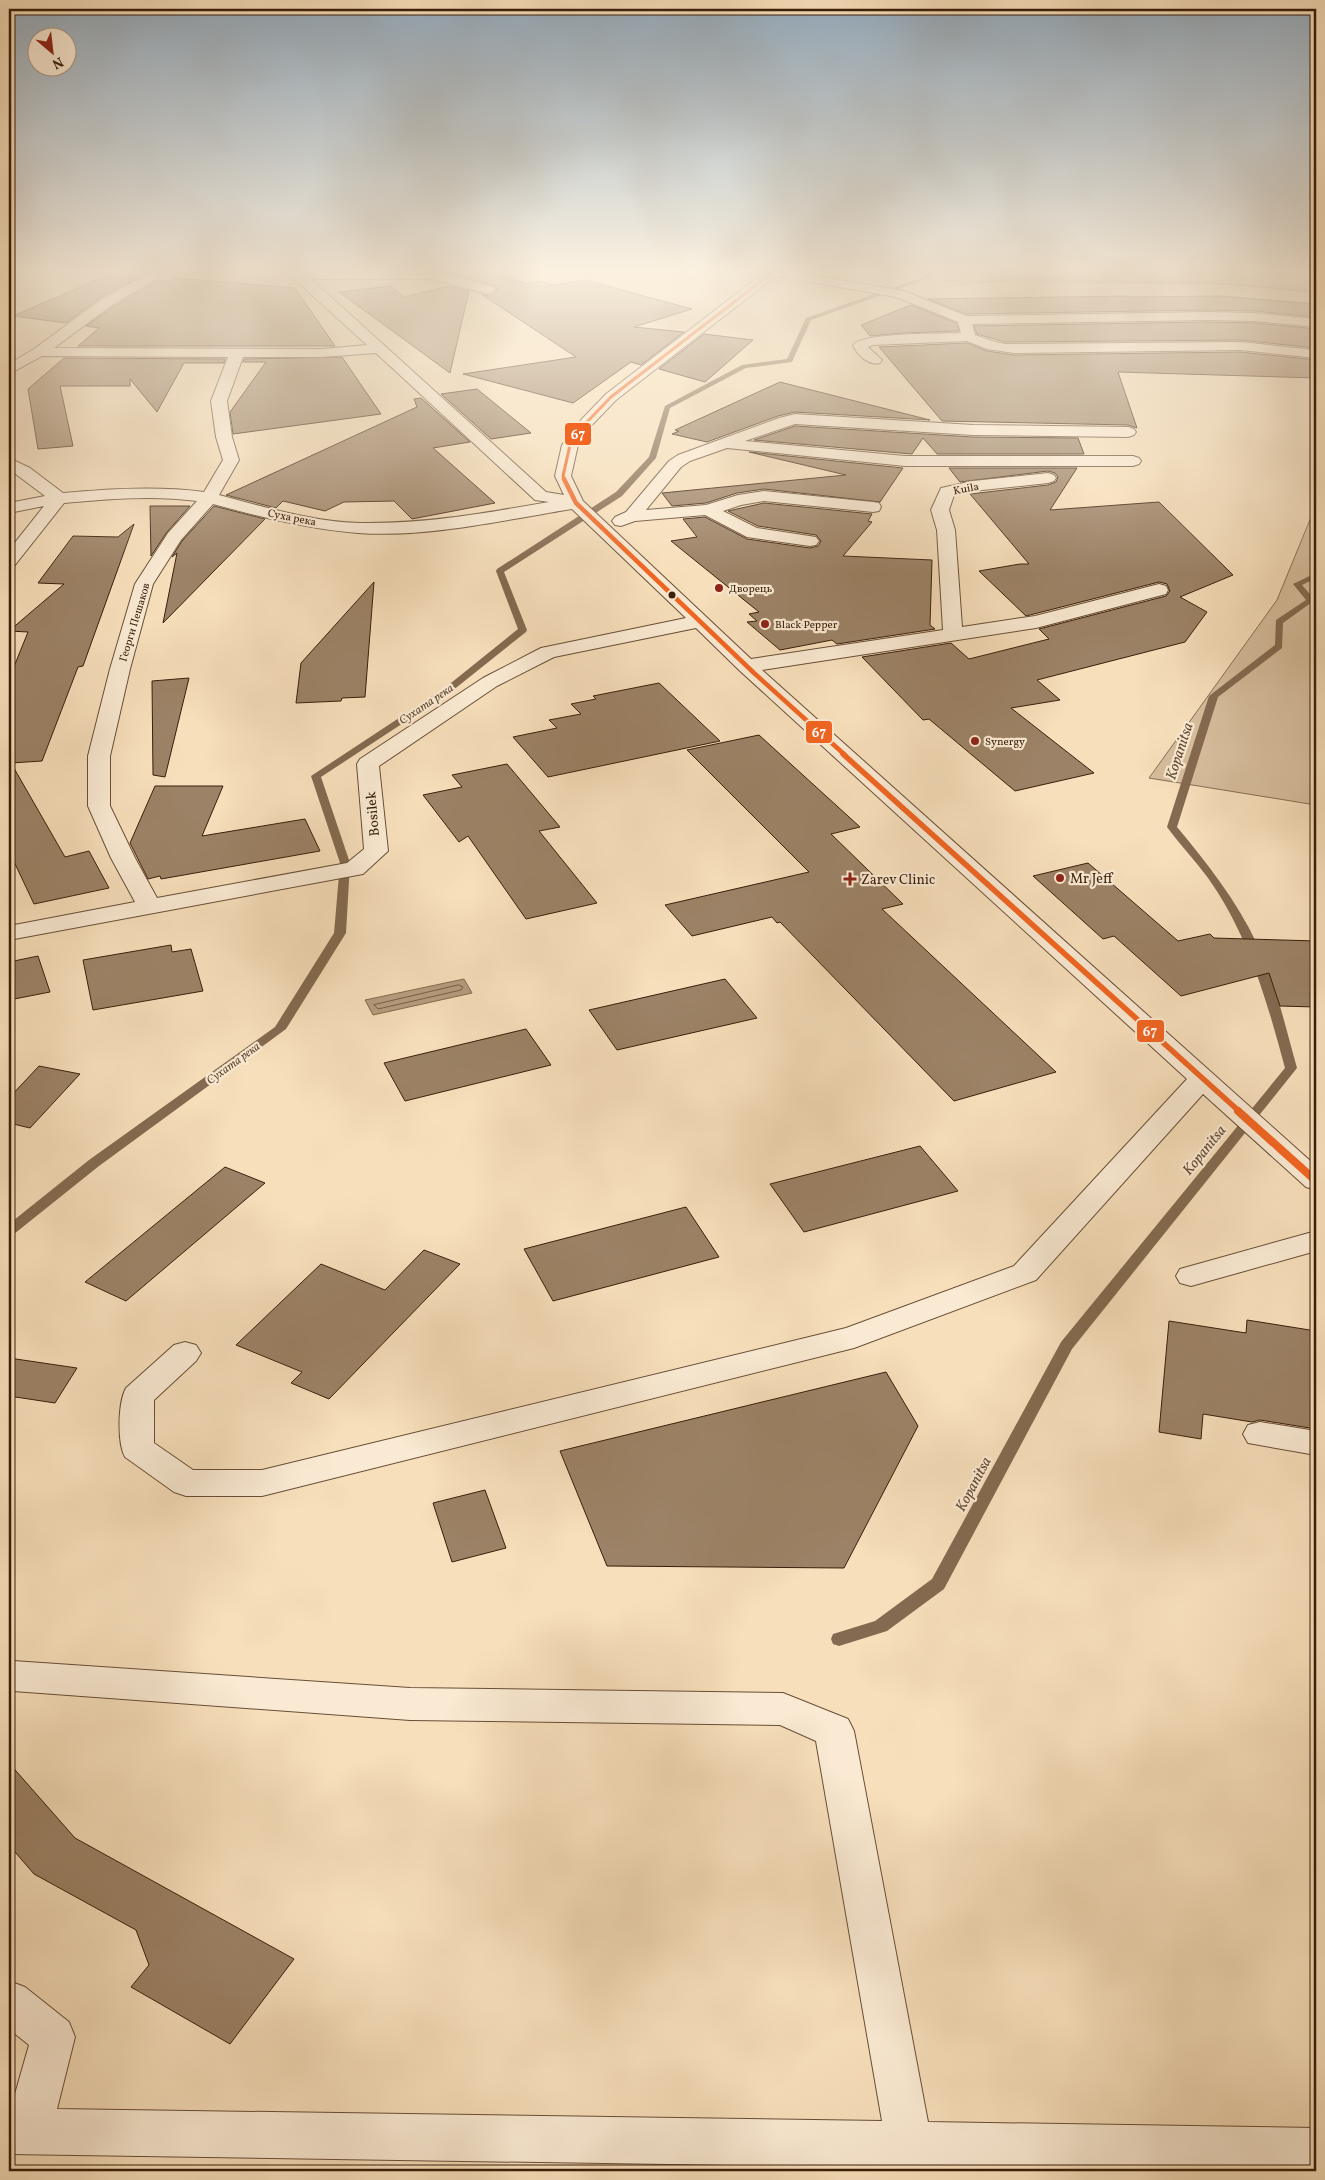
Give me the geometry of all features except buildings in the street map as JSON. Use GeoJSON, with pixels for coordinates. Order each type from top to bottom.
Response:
{"type":"FeatureCollection","features":[{"type":"Feature","properties":{"kind":"street","name":"Георги Пешаков"},"geometry":{"type":"LineString","coordinates":[[150,908],[123,858],[99,806],[99,756],[120,669],[144,584],[174,537],[209,498],[231,460],[224,437],[219,401],[231,370]]}},
{"type":"Feature","properties":{"kind":"street"},"geometry":{"type":"LineString","coordinates":[[404,370],[542,496],[576,503]]}},
{"type":"Feature","properties":{"kind":"street"},"geometry":{"type":"LineString","coordinates":[[646,370],[611,397],[586,423],[570,446],[563,476],[576,503],[746,666],[1316,1181]]}},
{"type":"Feature","properties":{"kind":"street"},"geometry":{"type":"LineString","coordinates":[[632,516],[675,464],[684,458],[784,421],[795,419],[973,430],[1128,432]]}},
{"type":"Feature","properties":{"kind":"street"},"geometry":{"type":"LineString","coordinates":[[727,443],[905,461],[1133,461]]}},
{"type":"Feature","properties":{"kind":"street","name":"Kuila"},"geometry":{"type":"LineString","coordinates":[[953,636],[946,530],[940,510],[947,492],[1015,480],[1082,474],[1093,470],[1093,462]]}},
{"type":"Feature","properties":{"kind":"street"},"geometry":{"type":"LineString","coordinates":[[9,463],[24,471],[59,498],[9,561]]}},
{"type":"Feature","properties":{"kind":"street","name":"Суха река"},"geometry":{"type":"LineString","coordinates":[[9,508],[59,498],[111,494],[172,493],[209,498],[294,520],[359,528],[437,526],[576,503]]}},
{"type":"Feature","properties":{"kind":"street"},"geometry":{"type":"LineString","coordinates":[[604,528],[632,516],[708,510],[738,500],[764,496],[873,507]]}},
{"type":"Feature","properties":{"kind":"street"},"geometry":{"type":"LineString","coordinates":[[708,510],[753,533],[810,541]]}},
{"type":"Feature","properties":{"kind":"street"},"geometry":{"type":"LineString","coordinates":[[746,666],[1036,622],[1159,590]]}},
{"type":"Feature","properties":{"kind":"street","name":"Bosilek"},"geometry":{"type":"LineString","coordinates":[[9,933],[355,869],[376,851],[368,764],[490,682],[548,652],[700,620]]}},
{"type":"Feature","properties":{"kind":"street"},"geometry":{"type":"LineString","coordinates":[[185,1353],[138,1396],[137,1448],[186,1483],[262,1482],[854,1338],[1025,1273],[1202,1079]]}},
{"type":"Feature","properties":{"kind":"street"},"geometry":{"type":"LineString","coordinates":[[1191,1276],[1316,1241]]}},
{"type":"Feature","properties":{"kind":"street"},"geometry":{"type":"LineString","coordinates":[[1260,1434],[1316,1443]]}},
{"type":"Feature","properties":{"kind":"street"},"geometry":{"type":"LineString","coordinates":[[13,1676],[410,1704],[783,1709],[834,1730],[909,2145]]}},
{"type":"Feature","properties":{"kind":"street"},"geometry":{"type":"LineString","coordinates":[[9,2002],[53,2037],[19,2131],[1316,2151]]}},
{"type":"Feature","properties":{"kind":"shaded area"},"geometry":{"type":"Polygon","coordinates":[[[1316,505],[1316,805],[1149,778],[1277,600],[1316,505]]]}},
{"type":"Feature","properties":{"kind":"water"},"geometry":{"type":"Polygon","coordinates":[[[464,979],[472,993],[373,1015],[365,1000],[464,979]]]}},
{"type":"Feature","properties":{"kind":"waterway","name":"Сухата река"},"geometry":{"type":"LineString","coordinates":[[9,1231],[94,1163],[280,1029],[340,933],[345,863],[316,776],[449,689],[523,630],[500,571],[619,494],[652,458],[667,407],[737,370]]}},
{"type":"Feature","properties":{"kind":"waterway","name":"Kopanitsa"},"geometry":{"type":"LineString","coordinates":[[839,1639],[881,1626],[938,1584],[1066,1346],[1291,1068],[1275,1010],[1252,944],[1213,877],[1172,827],[1214,696],[1279,646],[1279,622],[1311,600],[1297,584],[1316,575]]}},
{"type":"Feature","properties":{"kind":"transit line","name":"67"},"geometry":{"type":"LineString","coordinates":[[646,370],[611,397],[586,423],[570,445],[563,476],[576,503],[754,673],[1316,1181]]}},
{"type":"Feature","properties":{"kind":"place","name":"Дворець"},"geometry":{"type":"Point","coordinates":[719,588]}},
{"type":"Feature","properties":{"kind":"place","name":"Black Pepper"},"geometry":{"type":"Point","coordinates":[765,624]}},
{"type":"Feature","properties":{"kind":"place","name":"Synergy"},"geometry":{"type":"Point","coordinates":[975,741]}},
{"type":"Feature","properties":{"kind":"place","name":"Mr Jeff"},"geometry":{"type":"Point","coordinates":[1060,878]}},
{"type":"Feature","properties":{"kind":"place","name":"Zarev Clinic"},"geometry":{"type":"Point","coordinates":[850,879]}}]}
